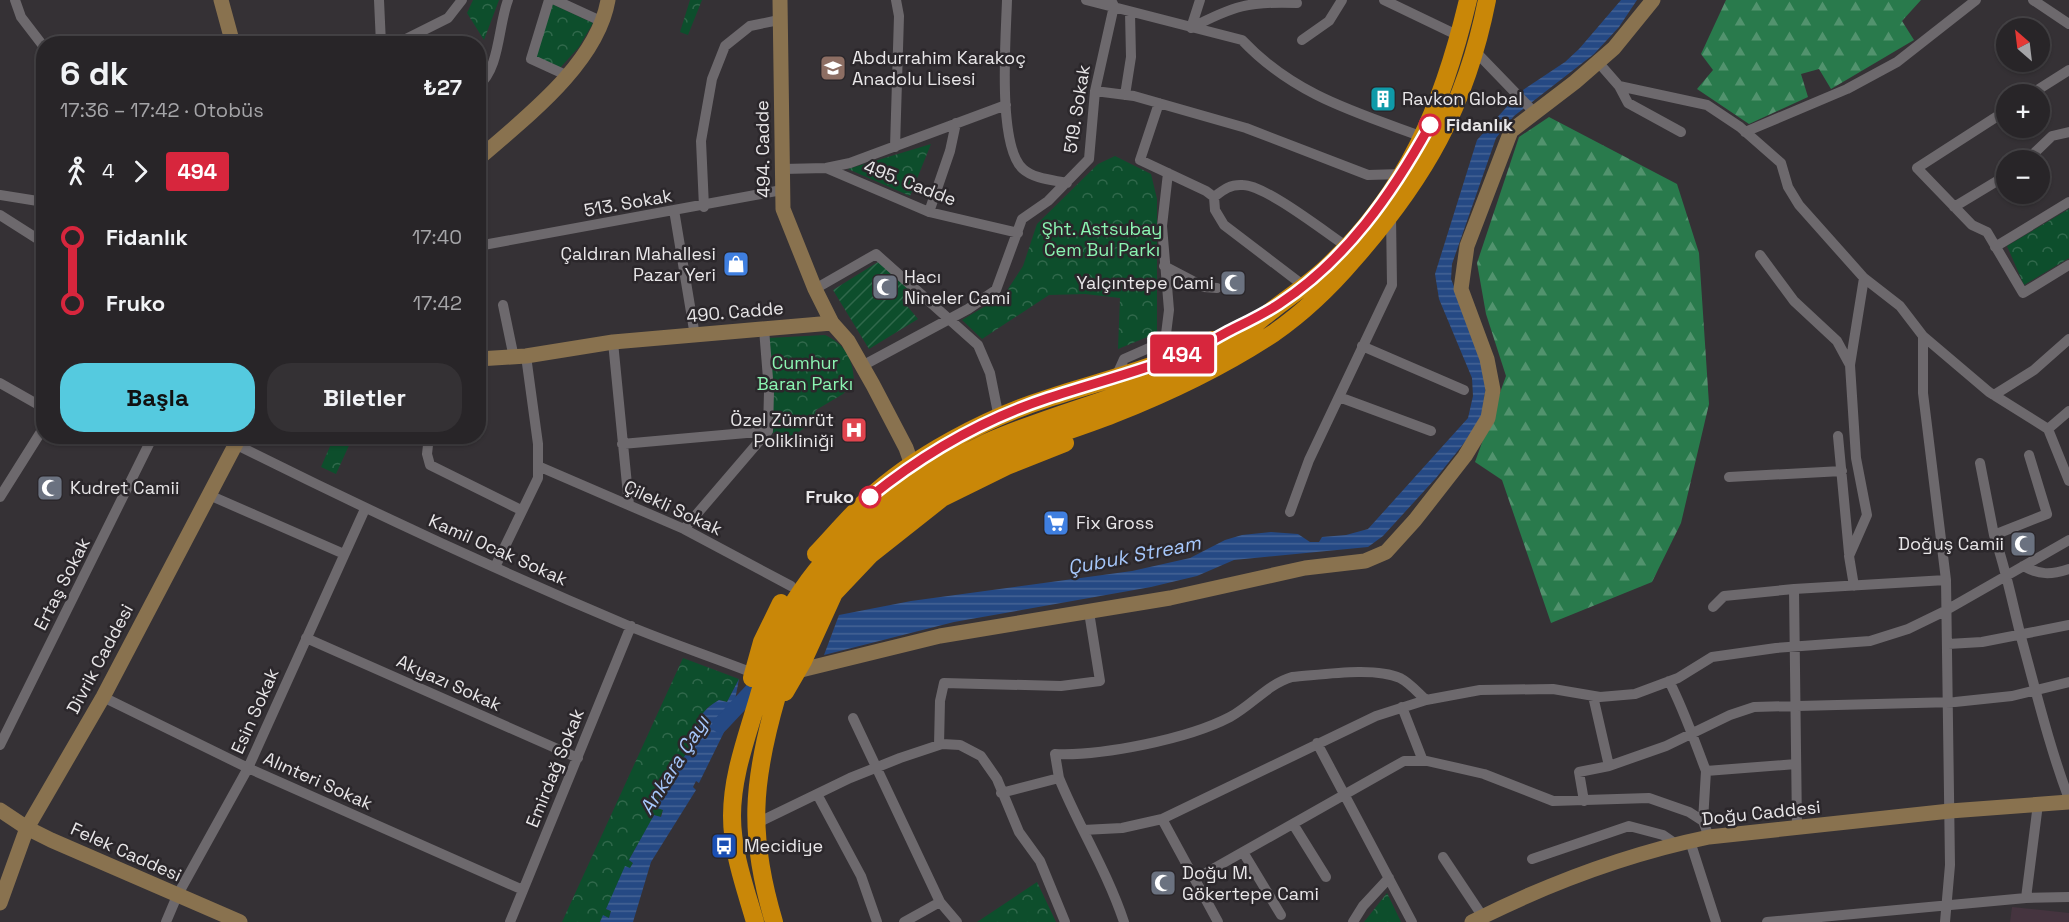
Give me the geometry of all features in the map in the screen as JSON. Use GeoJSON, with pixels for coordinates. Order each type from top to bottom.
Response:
{"type":"FeatureCollection","features":[{"type":"Feature","properties":{"kind":"highway"},"geometry":{"type":"LineString","coordinates":[[794,669],[798,634],[815,601],[834,575],[877,532],[907,508],[966,470],[1113,406],[1226,346],[1326,268],[1379,208],[1423,137],[1448,75],[1468,0]]}},
{"type":"Feature","properties":{"kind":"highway"},"geometry":{"type":"LineString","coordinates":[[755,922],[735,848],[732,816],[736,776],[746,738],[756,718],[794,669],[834,593],[854,571],[902,528],[938,501],[984,477],[1121,423],[1225,372],[1336,281],[1411,191],[1439,143],[1460,95],[1475,51],[1487,0]]}},
{"type":"Feature","properties":{"kind":"highway"},"geometry":{"type":"LineString","coordinates":[[774,922],[759,867],[754,824],[756,718],[752,677],[762,642],[791,586],[843,524],[877,491],[912,465],[999,418],[1047,398],[1114,379],[1189,352],[1278,305]]}},
{"type":"Feature","properties":{"kind":"highway"},"geometry":{"type":"LineString","coordinates":[[756,718],[767,668],[786,619],[801,590],[859,527],[901,493],[944,464],[989,442],[1113,406],[1203,376],[1275,332]]}},
{"type":"Feature","properties":{"kind":"highway"},"geometry":{"type":"LineString","coordinates":[[964,436],[955,446],[953,454],[956,463],[964,474],[984,477]]}},
{"type":"Feature","properties":{"kind":"highway"},"geometry":{"type":"LineString","coordinates":[[912,465],[928,462],[941,469],[947,482],[938,501]]}},
{"type":"Feature","properties":{"kind":"highway"},"geometry":{"type":"LineString","coordinates":[[912,465],[903,482],[906,495],[917,503],[938,501]]}},
{"type":"Feature","properties":{"kind":"highway"},"geometry":{"type":"LineString","coordinates":[[877,491],[888,489],[903,500],[908,517],[902,528]]}},
{"type":"Feature","properties":{"kind":"street"},"geometry":{"type":"LineString","coordinates":[[15,0],[21,16],[36,36]]}},
{"type":"Feature","properties":{"kind":"street"},"geometry":{"type":"LineString","coordinates":[[221,0],[230,36]]}},
{"type":"Feature","properties":{"kind":"street"},"geometry":{"type":"LineString","coordinates":[[379,0],[381,36]]}},
{"type":"Feature","properties":{"kind":"street"},"geometry":{"type":"LineString","coordinates":[[412,36],[448,18],[462,0]]}},
{"type":"Feature","properties":{"kind":"street"},"geometry":{"type":"LineString","coordinates":[[486,80],[489,78],[500,20],[508,0]]}},
{"type":"Feature","properties":{"kind":"street"},"geometry":{"type":"LineString","coordinates":[[549,0],[531,59],[566,75]]}},
{"type":"Feature","properties":{"kind":"street"},"geometry":{"type":"LineString","coordinates":[[555,0],[603,22]]}},
{"type":"Feature","properties":{"kind":"street"},"geometry":{"type":"LineString","coordinates":[[486,152],[541,102],[591,46],[603,22],[608,0]]}},
{"type":"Feature","properties":{"kind":"street","name":"494. Cadde"},"geometry":{"type":"LineString","coordinates":[[780,0],[783,209],[815,289],[832,323]]}},
{"type":"Feature","properties":{"kind":"street"},"geometry":{"type":"LineString","coordinates":[[895,147],[899,16],[897,0]]}},
{"type":"Feature","properties":{"kind":"street"},"geometry":{"type":"LineString","coordinates":[[1006,0],[1006,105],[1011,148],[1020,165],[1032,175],[1067,183]]}},
{"type":"Feature","properties":{"kind":"street"},"geometry":{"type":"LineString","coordinates":[[1086,0],[1095,4],[1112,3],[1130,13],[1242,40],[1254,54],[1298,86],[1366,118],[1423,137]]}},
{"type":"Feature","properties":{"kind":"street"},"geometry":{"type":"LineString","coordinates":[[1191,28],[1200,0]]}},
{"type":"Feature","properties":{"kind":"street"},"geometry":{"type":"LineString","coordinates":[[1302,40],[1329,21],[1341,0]]}},
{"type":"Feature","properties":{"kind":"street"},"geometry":{"type":"LineString","coordinates":[[1384,0],[1406,5],[1459,36]]}},
{"type":"Feature","properties":{"kind":"street"},"geometry":{"type":"LineString","coordinates":[[794,669],[940,636],[1170,598],[1283,568],[1365,561],[1386,552],[1415,520],[1465,456],[1488,418],[1494,390],[1487,358],[1461,289],[1467,246],[1511,130],[1530,108],[1598,62],[1614,48],[1653,0]]}},
{"type":"Feature","properties":{"kind":"street"},"geometry":{"type":"LineString","coordinates":[[1745,132],[1847,89],[1897,62],[1976,0]]}},
{"type":"Feature","properties":{"kind":"street"},"geometry":{"type":"LineString","coordinates":[[2033,0],[2069,24]]}},
{"type":"Feature","properties":{"kind":"street","name":"519. Sokak"},"geometry":{"type":"LineString","coordinates":[[862,366],[949,320],[996,290],[1022,219],[1067,183],[1089,159],[1095,91],[1112,3]]}},
{"type":"Feature","properties":{"kind":"street"},"geometry":{"type":"LineString","coordinates":[[1191,28],[1226,10],[1252,3],[1297,3]]}},
{"type":"Feature","properties":{"kind":"street"},"geometry":{"type":"LineString","coordinates":[[1125,95],[1131,57],[1130,13]]}},
{"type":"Feature","properties":{"kind":"street"},"geometry":{"type":"LineString","coordinates":[[704,207],[701,141],[712,79],[725,46],[750,26],[779,20]]}},
{"type":"Feature","properties":{"kind":"street"},"geometry":{"type":"LineString","coordinates":[[1475,51],[1530,108]]}},
{"type":"Feature","properties":{"kind":"street"},"geometry":{"type":"LineString","coordinates":[[1598,62],[1619,86],[1628,103],[1681,132]]}},
{"type":"Feature","properties":{"kind":"street"},"geometry":{"type":"LineString","coordinates":[[2047,84],[2069,70]]}},
{"type":"Feature","properties":{"kind":"street"},"geometry":{"type":"LineString","coordinates":[[1619,86],[1707,105],[1745,132],[1780,164],[1788,187],[1798,205],[1864,278],[1900,306],[1923,336],[1994,395],[2048,429],[2069,481]]}},
{"type":"Feature","properties":{"kind":"street"},"geometry":{"type":"LineString","coordinates":[[1095,91],[1159,103],[1246,128],[1368,175],[1402,174]]}},
{"type":"Feature","properties":{"kind":"street"},"geometry":{"type":"LineString","coordinates":[[1159,103],[1140,160],[1214,197]]}},
{"type":"Feature","properties":{"kind":"street"},"geometry":{"type":"LineString","coordinates":[[783,169],[826,168],[850,163],[1006,105]]}},
{"type":"Feature","properties":{"kind":"street"},"geometry":{"type":"LineString","coordinates":[[1996,117],[1917,168],[1972,225],[1987,232],[2023,293],[2069,265]]}},
{"type":"Feature","properties":{"kind":"street"},"geometry":{"type":"LineString","coordinates":[[929,212],[950,151],[956,123]]}},
{"type":"Feature","properties":{"kind":"street"},"geometry":{"type":"LineString","coordinates":[[2037,150],[2052,136],[2069,132]]}},
{"type":"Feature","properties":{"kind":"street","name":"495. Cadde"},"geometry":{"type":"LineString","coordinates":[[826,168],[929,212],[1017,233]]}},
{"type":"Feature","properties":{"kind":"street"},"geometry":{"type":"LineString","coordinates":[[1114,379],[1124,359],[1158,344],[1166,334],[1169,310],[1161,226],[1168,173]]}},
{"type":"Feature","properties":{"kind":"street"},"geometry":{"type":"LineString","coordinates":[[1954,207],[1996,182]]}},
{"type":"Feature","properties":{"kind":"street"},"geometry":{"type":"LineString","coordinates":[[1214,197],[1227,187],[1244,184],[1266,193],[1346,246]]}},
{"type":"Feature","properties":{"kind":"street","name":"513. Sokak"},"geometry":{"type":"LineString","coordinates":[[486,245],[674,210],[704,207],[782,190]]}},
{"type":"Feature","properties":{"kind":"street"},"geometry":{"type":"LineString","coordinates":[[0,195],[36,201]]}},
{"type":"Feature","properties":{"kind":"street"},"geometry":{"type":"LineString","coordinates":[[1214,197],[1215,210],[1224,225],[1304,286]]}},
{"type":"Feature","properties":{"kind":"street"},"geometry":{"type":"LineString","coordinates":[[1995,247],[2069,202]]}},
{"type":"Feature","properties":{"kind":"street"},"geometry":{"type":"LineString","coordinates":[[674,210],[695,336]]}},
{"type":"Feature","properties":{"kind":"street"},"geometry":{"type":"LineString","coordinates":[[0,215],[36,238]]}},
{"type":"Feature","properties":{"kind":"street"},"geometry":{"type":"LineString","coordinates":[[1290,512],[1310,460],[1392,285],[1391,216]]}},
{"type":"Feature","properties":{"kind":"street"},"geometry":{"type":"LineString","coordinates":[[815,289],[876,254],[978,345],[990,373],[999,418]]}},
{"type":"Feature","properties":{"kind":"street"},"geometry":{"type":"LineString","coordinates":[[1760,255],[1794,301],[1837,341],[1850,365]]}},
{"type":"Feature","properties":{"kind":"street"},"geometry":{"type":"LineString","coordinates":[[1164,266],[1204,287],[1217,288]]}},
{"type":"Feature","properties":{"kind":"street"},"geometry":{"type":"LineString","coordinates":[[1849,556],[1867,515],[1856,459],[1850,365],[1864,278]]}},
{"type":"Feature","properties":{"kind":"street"},"geometry":{"type":"LineString","coordinates":[[495,567],[538,478],[538,444],[520,357],[503,305]]}},
{"type":"Feature","properties":{"kind":"street"},"geometry":{"type":"LineString","coordinates":[[832,323],[848,341],[906,447],[912,465]]}},
{"type":"Feature","properties":{"kind":"street","name":"490. Cadde"},"geometry":{"type":"LineString","coordinates":[[486,359],[520,357],[613,342],[832,323]]}},
{"type":"Feature","properties":{"kind":"street"},"geometry":{"type":"LineString","coordinates":[[684,529],[768,431],[769,390],[764,329]]}},
{"type":"Feature","properties":{"kind":"street"},"geometry":{"type":"LineString","coordinates":[[1923,336],[1923,393],[1948,610],[1950,865],[1945,922]]}},
{"type":"Feature","properties":{"kind":"street"},"geometry":{"type":"LineString","coordinates":[[1994,395],[2034,370],[2069,339]]}},
{"type":"Feature","properties":{"kind":"street"},"geometry":{"type":"LineString","coordinates":[[613,342],[629,505]]}},
{"type":"Feature","properties":{"kind":"street"},"geometry":{"type":"LineString","coordinates":[[1362,346],[1464,390]]}},
{"type":"Feature","properties":{"kind":"street"},"geometry":{"type":"LineString","coordinates":[[0,383],[36,403]]}},
{"type":"Feature","properties":{"kind":"street"},"geometry":{"type":"LineString","coordinates":[[1339,397],[1431,431]]}},
{"type":"Feature","properties":{"kind":"street"},"geometry":{"type":"LineString","coordinates":[[2048,429],[2069,411]]}},
{"type":"Feature","properties":{"kind":"street"},"geometry":{"type":"LineString","coordinates":[[622,444],[768,431]]}},
{"type":"Feature","properties":{"kind":"street"},"geometry":{"type":"LineString","coordinates":[[1838,436],[1854,586]]}},
{"type":"Feature","properties":{"kind":"street"},"geometry":{"type":"LineString","coordinates":[[0,497],[36,440]]}},
{"type":"Feature","properties":{"kind":"street","name":"Ertaş Sokak"},"geometry":{"type":"LineString","coordinates":[[0,746],[149,444]]}},
{"type":"Feature","properties":{"kind":"street","name":"Divrik Caddesi"},"geometry":{"type":"LineString","coordinates":[[0,903],[27,828],[103,697],[235,444]]}},
{"type":"Feature","properties":{"kind":"street","name":"Kamil Ocak Sokak"},"geometry":{"type":"LineString","coordinates":[[244,444],[364,509],[631,627],[752,677]]}},
{"type":"Feature","properties":{"kind":"street"},"geometry":{"type":"LineString","coordinates":[[428,444],[427,454],[430,465],[521,510]]}},
{"type":"Feature","properties":{"kind":"street"},"geometry":{"type":"LineString","coordinates":[[1994,535],[2047,514],[2029,455]]}},
{"type":"Feature","properties":{"kind":"street"},"geometry":{"type":"LineString","coordinates":[[1980,463],[1994,535],[2008,575],[2020,635],[2036,689],[2050,750],[2069,801]]}},
{"type":"Feature","properties":{"kind":"street","name":"Çilekli Sokak"},"geometry":{"type":"LineString","coordinates":[[538,466],[684,529],[791,586]]}},
{"type":"Feature","properties":{"kind":"street"},"geometry":{"type":"LineString","coordinates":[[1729,477],[1842,471]]}},
{"type":"Feature","properties":{"kind":"street"},"geometry":{"type":"LineString","coordinates":[[209,495],[344,554]]}},
{"type":"Feature","properties":{"kind":"street","name":"Esin Sokak"},"geometry":{"type":"LineString","coordinates":[[166,922],[177,896],[248,768],[364,509]]}},
{"type":"Feature","properties":{"kind":"street"},"geometry":{"type":"LineString","coordinates":[[1083,830],[1122,828],[1162,819],[1376,716],[1426,700],[1480,690],[1553,689],[1593,696],[1635,694],[1669,681],[1712,657],[1870,641],[1908,629],[1948,610],[2069,540]]}},
{"type":"Feature","properties":{"kind":"street"},"geometry":{"type":"LineString","coordinates":[[2023,566],[2035,573],[2049,574],[2069,569]]}},
{"type":"Feature","properties":{"kind":"street"},"geometry":{"type":"LineString","coordinates":[[1713,607],[1724,596],[1794,589],[1946,580]]}},
{"type":"Feature","properties":{"kind":"street"},"geometry":{"type":"LineString","coordinates":[[1794,589],[1797,828]]}},
{"type":"Feature","properties":{"kind":"street"},"geometry":{"type":"LineString","coordinates":[[939,745],[940,701],[945,683],[1061,686],[1100,681],[1089,612]]}},
{"type":"Feature","properties":{"kind":"street"},"geometry":{"type":"LineString","coordinates":[[1948,644],[1982,642],[2069,625]]}},
{"type":"Feature","properties":{"kind":"street","name":"Emirdağ Sokak"},"geometry":{"type":"LineString","coordinates":[[510,922],[631,627]]}},
{"type":"Feature","properties":{"kind":"street","name":"Akyazı Sokak"},"geometry":{"type":"LineString","coordinates":[[306,638],[578,758]]}},
{"type":"Feature","properties":{"kind":"street"},"geometry":{"type":"LineString","coordinates":[[1124,922],[1100,861],[1059,778],[1055,754],[1084,755],[1188,732],[1229,717],[1259,698],[1278,681],[1292,677],[1382,674],[1401,678],[1426,700]]}},
{"type":"Feature","properties":{"kind":"street"},"geometry":{"type":"LineString","coordinates":[[1669,681],[1688,718],[1706,771],[1702,821],[1709,837]]}},
{"type":"Feature","properties":{"kind":"street"},"geometry":{"type":"LineString","coordinates":[[1584,801],[1579,772],[1642,756],[1692,735],[1730,715],[1754,707],[1949,702],[2012,696],[2069,682]]}},
{"type":"Feature","properties":{"kind":"street"},"geometry":{"type":"LineString","coordinates":[[1593,696],[1609,766]]}},
{"type":"Feature","properties":{"kind":"street","name":"Alınteri Sokak"},"geometry":{"type":"LineString","coordinates":[[103,697],[248,768],[523,890]]}},
{"type":"Feature","properties":{"kind":"street"},"geometry":{"type":"LineString","coordinates":[[1402,707],[1423,760]]}},
{"type":"Feature","properties":{"kind":"street"},"geometry":{"type":"LineString","coordinates":[[853,718],[940,902],[957,922]]}},
{"type":"Feature","properties":{"kind":"street"},"geometry":{"type":"LineString","coordinates":[[1317,743],[1412,922]]}},
{"type":"Feature","properties":{"kind":"street"},"geometry":{"type":"LineString","coordinates":[[754,824],[877,767],[939,745],[960,745],[981,756],[997,779],[1019,832],[1040,861],[1065,922]]}},
{"type":"Feature","properties":{"kind":"street"},"geometry":{"type":"LineString","coordinates":[[1195,879],[1404,761],[1423,760],[1484,774],[1553,801],[1649,798],[1689,812],[1702,821]]}},
{"type":"Feature","properties":{"kind":"street"},"geometry":{"type":"LineString","coordinates":[[1706,771],[1796,764]]}},
{"type":"Feature","properties":{"kind":"street"},"geometry":{"type":"LineString","coordinates":[[1001,793],[1059,778]]}},
{"type":"Feature","properties":{"kind":"street"},"geometry":{"type":"LineString","coordinates":[[817,794],[861,876],[877,922]]}},
{"type":"Feature","properties":{"kind":"street","name":"Doğu Caddesi"},"geometry":{"type":"LineString","coordinates":[[1478,919],[1595,869],[1683,842],[1709,837],[1950,811],[2069,801]]}},
{"type":"Feature","properties":{"kind":"street"},"geometry":{"type":"LineString","coordinates":[[2026,898],[2038,804]]}},
{"type":"Feature","properties":{"kind":"street","name":"Felek Caddesi"},"geometry":{"type":"LineString","coordinates":[[0,810],[27,828],[240,922]]}},
{"type":"Feature","properties":{"kind":"street"},"geometry":{"type":"LineString","coordinates":[[1162,819],[1218,922]]}},
{"type":"Feature","properties":{"kind":"street"},"geometry":{"type":"LineString","coordinates":[[1293,824],[1326,877]]}},
{"type":"Feature","properties":{"kind":"street"},"geometry":{"type":"LineString","coordinates":[[1532,859],[1629,826],[1663,835],[1683,842],[1716,922]]}},
{"type":"Feature","properties":{"kind":"street"},"geometry":{"type":"LineString","coordinates":[[1243,852],[1281,915]]}},
{"type":"Feature","properties":{"kind":"street"},"geometry":{"type":"LineString","coordinates":[[1443,857],[1478,919]]}},
{"type":"Feature","properties":{"kind":"street"},"geometry":{"type":"LineString","coordinates":[[1353,922],[1363,906],[1389,878]]}},
{"type":"Feature","properties":{"kind":"street"},"geometry":{"type":"LineString","coordinates":[[1767,922],[2026,898],[2069,897]]}},
{"type":"Feature","properties":{"kind":"street"},"geometry":{"type":"LineString","coordinates":[[904,922],[940,902]]}},
{"type":"Feature","properties":{"kind":"shaded area"},"geometry":{"type":"Polygon","coordinates":[[[2012,907],[2069,913],[2069,922],[2010,922],[2012,907]]]}},
{"type":"Feature","properties":{"kind":"green space"},"geometry":{"type":"Polygon","coordinates":[[[473,0],[499,0],[486,36],[481,36],[467,13],[473,0]]]}},
{"type":"Feature","properties":{"kind":"green space"},"geometry":{"type":"Polygon","coordinates":[[[690,0],[702,0],[688,35],[680,32],[690,0]]]}},
{"type":"Feature","properties":{"kind":"green space"},"geometry":{"type":"Polygon","coordinates":[[[1726,0],[1921,0],[1902,21],[1914,40],[1831,89],[1819,69],[1801,74],[1808,97],[1749,124],[1697,89],[1713,70],[1701,54],[1726,0]]]}},
{"type":"Feature","properties":{"kind":"green space"},"geometry":{"type":"Polygon","coordinates":[[[552,4],[593,23],[579,47],[560,68],[535,57],[552,4]]]}},
{"type":"Feature","properties":{"kind":"green space"},"geometry":{"type":"Polygon","coordinates":[[[1549,117],[1677,184],[1699,253],[1709,404],[1681,523],[1652,582],[1551,623],[1502,480],[1475,462],[1506,376],[1486,314],[1477,263],[1519,137],[1549,117]]]}},
{"type":"Feature","properties":{"kind":"green space"},"geometry":{"type":"Polygon","coordinates":[[[931,144],[910,196],[848,169],[931,144]]]}},
{"type":"Feature","properties":{"kind":"green space","name":"Şht. Astsubay Cem Bul Parkı"},"geometry":{"type":"Polygon","coordinates":[[[1115,156],[1151,174],[1157,199],[1157,333],[1118,349],[1120,298],[1085,294],[1049,295],[982,339],[962,320],[1004,295],[1023,266],[1037,224],[1098,164],[1115,156]]]}},
{"type":"Feature","properties":{"kind":"green space"},"geometry":{"type":"Polygon","coordinates":[[[2069,209],[2069,258],[2024,285],[2007,246],[2069,209]]]}},
{"type":"Feature","properties":{"kind":"green space"},"geometry":{"type":"Polygon","coordinates":[[[878,262],[910,289],[902,300],[918,319],[869,349],[833,290],[878,262]]]}},
{"type":"Feature","properties":{"kind":"green space","name":"Cumhur Baran Parkı"},"geometry":{"type":"Polygon","coordinates":[[[825,335],[838,343],[847,353],[854,381],[843,394],[816,410],[810,422],[800,431],[776,440],[777,431],[768,436],[768,338],[825,335]]]}},
{"type":"Feature","properties":{"kind":"green space"},"geometry":{"type":"Polygon","coordinates":[[[331,444],[350,444],[336,474],[321,467],[331,444]]]}},
{"type":"Feature","properties":{"kind":"green space"},"geometry":{"type":"Polygon","coordinates":[[[683,658],[739,679],[727,702],[719,700],[707,708],[698,721],[693,751],[682,768],[678,764],[661,789],[657,808],[663,810],[660,817],[654,816],[629,860],[633,863],[606,909],[611,911],[609,918],[603,916],[600,922],[562,922],[683,658]]]}},
{"type":"Feature","properties":{"kind":"green space"},"geometry":{"type":"Polygon","coordinates":[[[1037,882],[1056,922],[977,922],[1037,882]]]}},
{"type":"Feature","properties":{"kind":"green space"},"geometry":{"type":"Polygon","coordinates":[[[1387,893],[1401,922],[1364,922],[1387,893]]]}},
{"type":"Feature","properties":{"kind":"water"},"geometry":{"type":"Polygon","coordinates":[[[1621,0],[1637,0],[1619,27],[1594,54],[1514,116],[1496,138],[1452,264],[1451,279],[1483,361],[1486,385],[1481,422],[1436,478],[1383,536],[1368,547],[1234,560],[1197,576],[1151,587],[954,622],[824,655],[839,615],[911,601],[1132,571],[1190,558],[1225,540],[1242,535],[1271,532],[1298,534],[1310,542],[1319,542],[1322,537],[1346,535],[1368,529],[1468,418],[1473,396],[1472,378],[1439,299],[1435,274],[1477,140],[1520,92],[1565,62],[1579,49],[1621,0]]]}},
{"type":"Feature","properties":{"kind":"water"},"geometry":{"type":"Polygon","coordinates":[[[739,679],[732,716],[699,783],[696,781],[693,787],[696,790],[651,862],[633,922],[600,922],[603,915],[609,918],[611,911],[606,909],[625,866],[630,868],[633,863],[629,860],[654,815],[661,817],[663,810],[657,808],[665,780],[678,763],[682,767],[687,762],[683,758],[699,738],[698,731],[702,715],[719,700],[727,702],[739,679]]]}},
{"type":"Feature","properties":{"kind":"waterway","name":"Ankara Çayı"},"geometry":{"type":"LineString","coordinates":[[720,725],[766,676]]}},
{"type":"Feature","properties":{"kind":"bus line","name":"494"},"geometry":{"type":"LineString","coordinates":[[870,497],[925,457],[999,418],[1047,398],[1114,379],[1189,352],[1278,305],[1326,268],[1379,208],[1406,168],[1430,125]]}},
{"type":"Feature","properties":{"kind":"place","name":"Abdurrahim Karakoç Anadolu Lisesi"},"geometry":{"type":"Point","coordinates":[833,68]}},
{"type":"Feature","properties":{"kind":"place","name":"Ravkon Global"},"geometry":{"type":"Point","coordinates":[1383,99]}},
{"type":"Feature","properties":{"kind":"place","name":"Fidanlık"},"geometry":{"type":"Point","coordinates":[1430,125]}},
{"type":"Feature","properties":{"kind":"place","name":"Çaldıran Mahallesi Pazar Yeri"},"geometry":{"type":"Point","coordinates":[736,264]}},
{"type":"Feature","properties":{"kind":"place","name":"Yalçıntepe Cami"},"geometry":{"type":"Point","coordinates":[1233,283]}},
{"type":"Feature","properties":{"kind":"place","name":"Hacı Nineler Cami"},"geometry":{"type":"Point","coordinates":[885,287]}},
{"type":"Feature","properties":{"kind":"place","name":"Özel Zümrüt Polikliniği"},"geometry":{"type":"Point","coordinates":[854,430]}},
{"type":"Feature","properties":{"kind":"place","name":"Kudret Camii"},"geometry":{"type":"Point","coordinates":[50,488]}},
{"type":"Feature","properties":{"kind":"place","name":"Fruko"},"geometry":{"type":"Point","coordinates":[870,497]}},
{"type":"Feature","properties":{"kind":"place","name":"Fix Gross"},"geometry":{"type":"Point","coordinates":[1056,523]}},
{"type":"Feature","properties":{"kind":"place","name":"Doğuş Camii"},"geometry":{"type":"Point","coordinates":[2023,544]}},
{"type":"Feature","properties":{"kind":"place","name":"Mecidiye"},"geometry":{"type":"Point","coordinates":[724,846]}},
{"type":"Feature","properties":{"kind":"place","name":"Doğu M. Gökertepe Cami"},"geometry":{"type":"Point","coordinates":[1163,883]}},
{"type":"Feature","properties":{"kind":"water label","name":"Çubuk Stream"},"geometry":{"type":"Point","coordinates":[1134,555]}}]}
